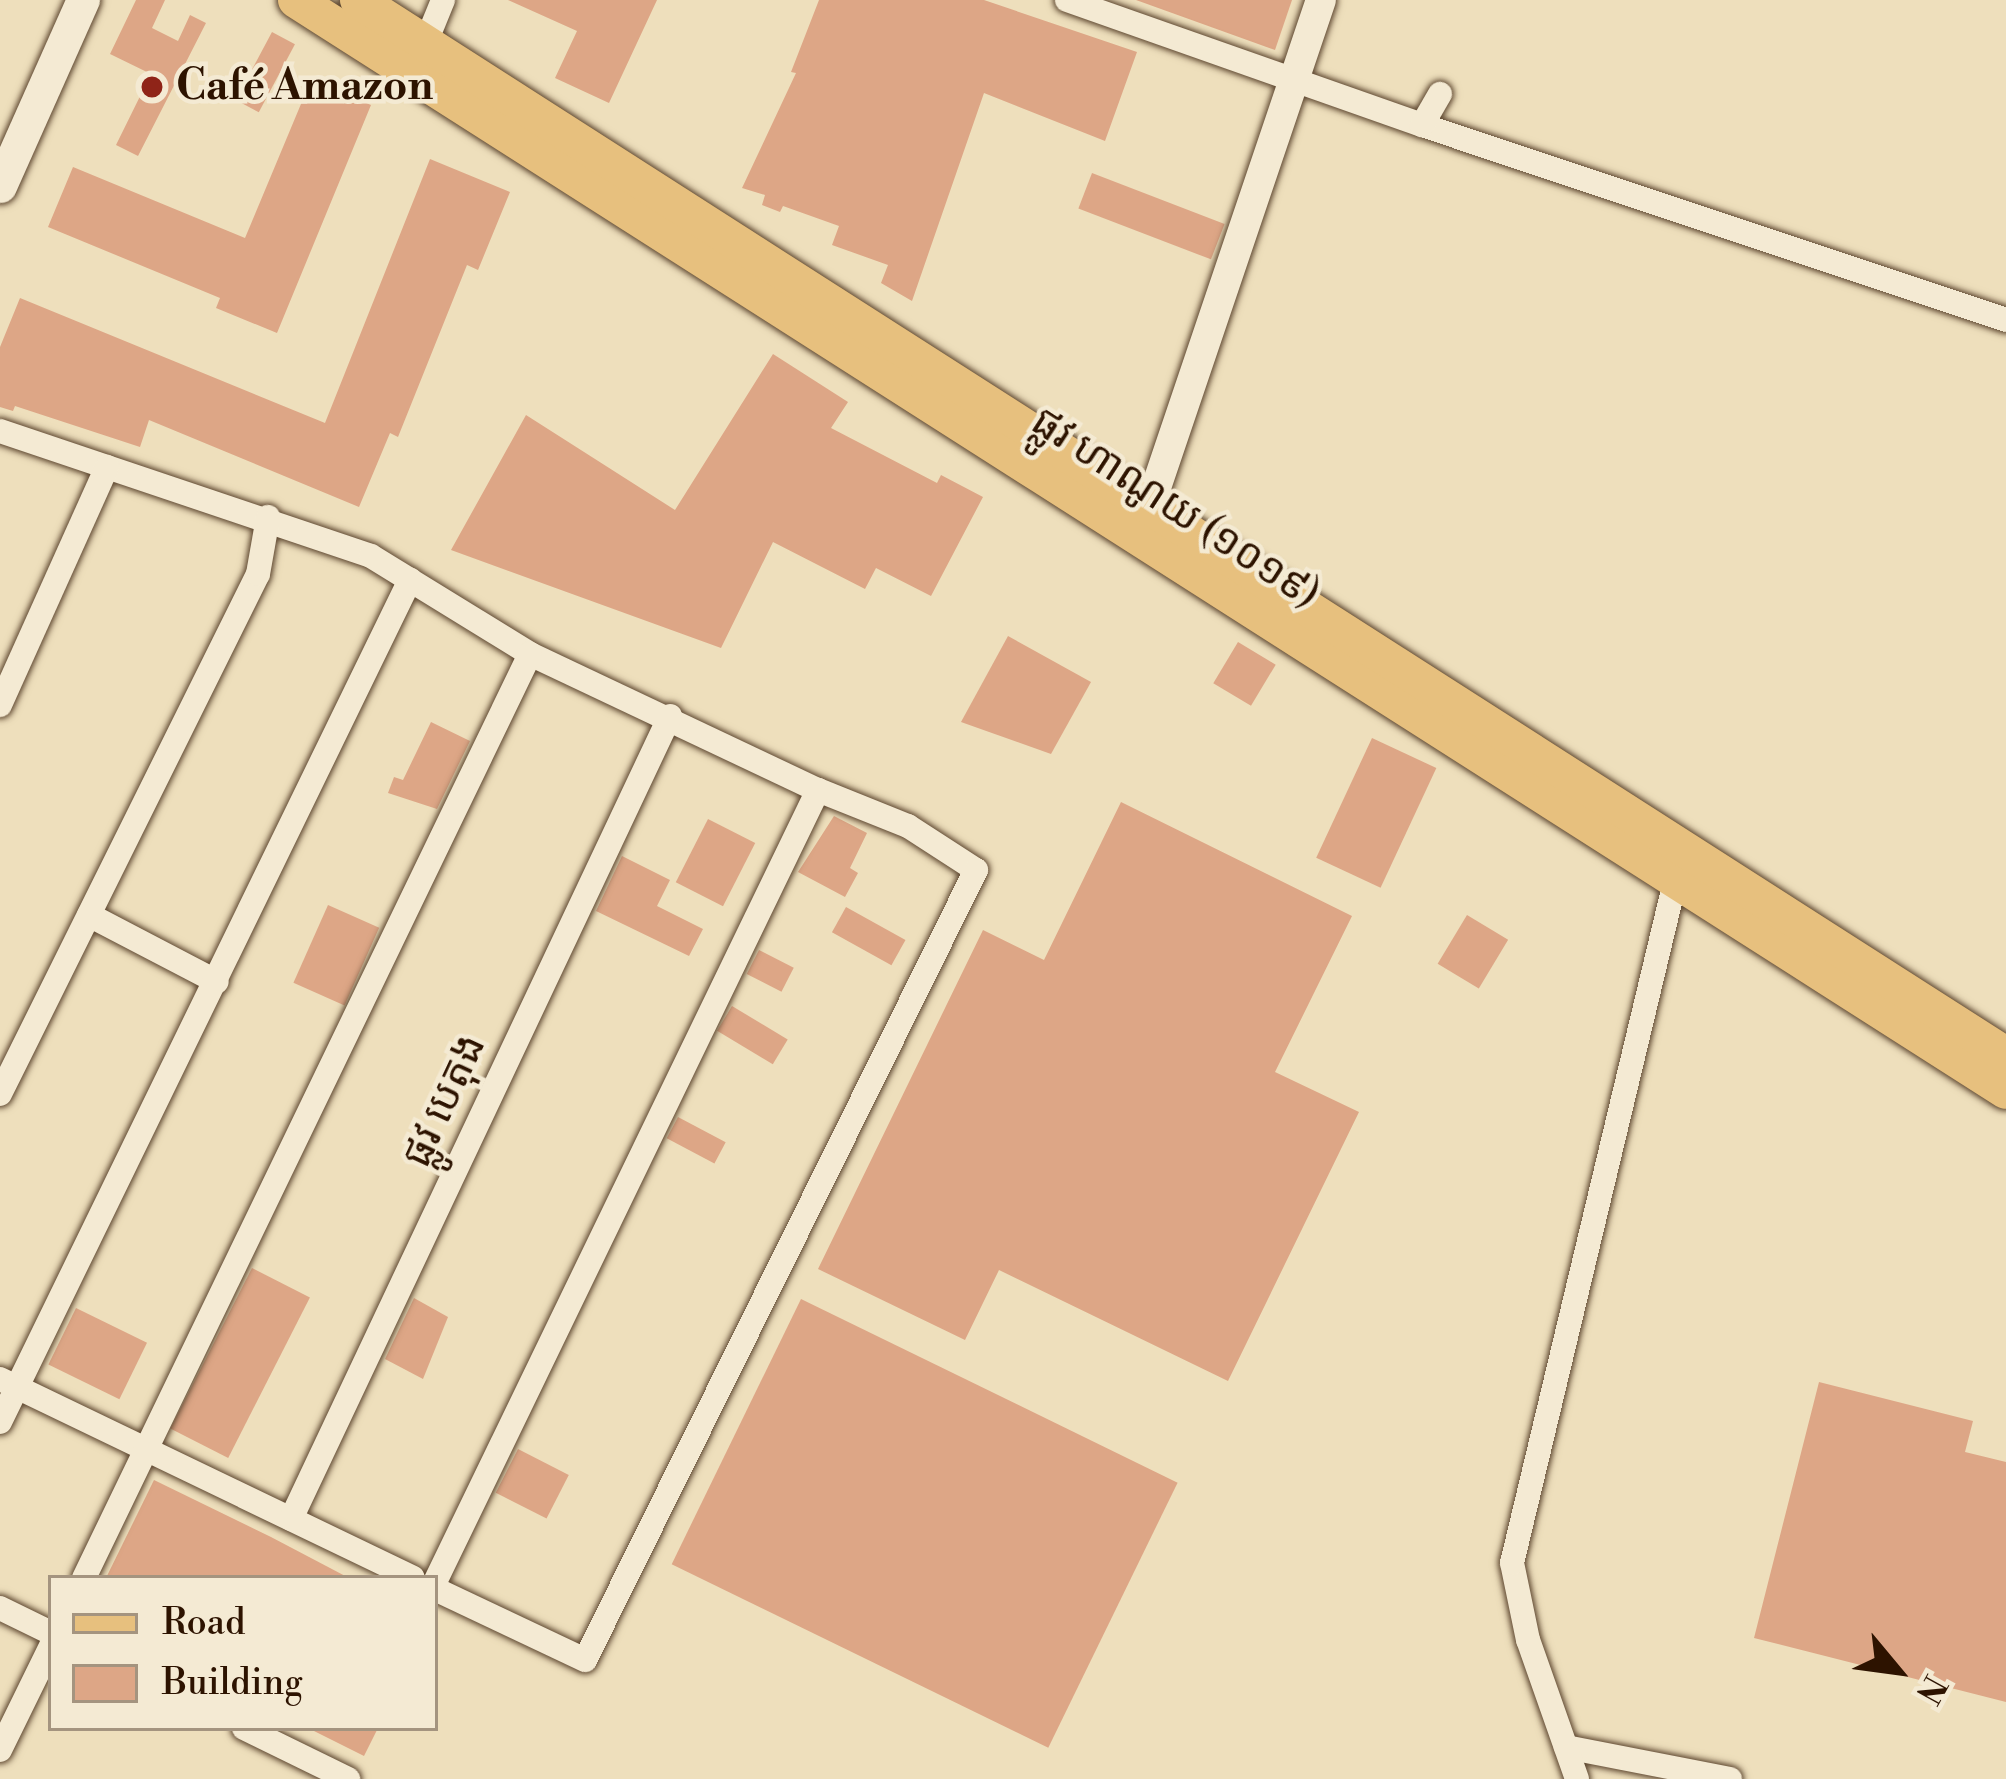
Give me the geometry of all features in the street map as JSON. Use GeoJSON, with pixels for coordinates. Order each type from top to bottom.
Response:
{"type":"FeatureCollection","features":[{"type":"Feature","properties":{"kind":"main road"},"geometry":{"type":"LineString","coordinates":[[0,186],[83,0]]}},
{"type":"Feature","properties":{"kind":"main road","name":"ផ្លូវ ហាណូយ (១០១៩)"},"geometry":{"type":"LineString","coordinates":[[296,0],[420,58],[1680,866],[2006,1091]]}},
{"type":"Feature","properties":{"kind":"main road","name":"ផ្លូវ ហាណូយ (១០១៩)"},"geometry":{"type":"LineString","coordinates":[[358,0],[420,58]]}},
{"type":"Feature","properties":{"kind":"main road","name":"ផ្លូវ ហាណូយ (១០១៩)"},"geometry":{"type":"LineString","coordinates":[[1680,866],[2006,1055]]}},
{"type":"Feature","properties":{"kind":"street"},"geometry":{"type":"LineString","coordinates":[[420,58],[443,0]]}},
{"type":"Feature","properties":{"kind":"street"},"geometry":{"type":"LineString","coordinates":[[1067,0],[1422,125],[2006,320]]}},
{"type":"Feature","properties":{"kind":"street"},"geometry":{"type":"LineString","coordinates":[[1144,523],[1321,0]]}},
{"type":"Feature","properties":{"kind":"street"},"geometry":{"type":"LineString","coordinates":[[1422,125],[1440,94]]}},
{"type":"Feature","properties":{"kind":"street"},"geometry":{"type":"LineString","coordinates":[[0,431],[268,517],[371,556],[530,654],[670,716],[818,790],[908,826],[976,870],[585,1660],[438,1586]]}},
{"type":"Feature","properties":{"kind":"street"},"geometry":{"type":"LineString","coordinates":[[0,705],[107,467]]}},
{"type":"Feature","properties":{"kind":"street"},"geometry":{"type":"LineString","coordinates":[[0,1094],[258,574],[268,517]]}},
{"type":"Feature","properties":{"kind":"street"},"geometry":{"type":"LineString","coordinates":[[0,1422],[9,1383],[217,982],[410,580]]}},
{"type":"Feature","properties":{"kind":"street"},"geometry":{"type":"LineString","coordinates":[[85,1575],[530,654]]}},
{"type":"Feature","properties":{"kind":"street","name":"ផ្លូវ បេតុង"},"geometry":{"type":"LineString","coordinates":[[290,1519],[670,716]]}},
{"type":"Feature","properties":{"kind":"street"},"geometry":{"type":"LineString","coordinates":[[438,1579],[818,790]]}},
{"type":"Feature","properties":{"kind":"street"},"geometry":{"type":"LineString","coordinates":[[1577,1779],[1528,1640],[1511,1563],[1680,866]]}},
{"type":"Feature","properties":{"kind":"street"},"geometry":{"type":"LineString","coordinates":[[89,914],[217,982]]}},
{"type":"Feature","properties":{"kind":"street"},"geometry":{"type":"LineString","coordinates":[[9,1383],[407,1575]]}},
{"type":"Feature","properties":{"kind":"street"},"geometry":{"type":"LineString","coordinates":[[0,1608],[48,1632]]}},
{"type":"Feature","properties":{"kind":"street"},"geometry":{"type":"LineString","coordinates":[[0,1750],[48,1652]]}},
{"type":"Feature","properties":{"kind":"street"},"geometry":{"type":"LineString","coordinates":[[250,1731],[343,1778]]}},
{"type":"Feature","properties":{"kind":"street"},"geometry":{"type":"LineString","coordinates":[[1566,1747],[1730,1779]]}},
{"type":"Feature","properties":{"kind":"building"},"geometry":{"type":"Polygon","coordinates":[[[136,0],[165,0],[152,28],[178,41],[190,15],[206,23],[138,156],[116,145],[151,74],[110,54],[136,0]]]}},
{"type":"Feature","properties":{"kind":"building"},"geometry":{"type":"Polygon","coordinates":[[[508,0],[657,0],[609,103],[555,78],[577,31],[508,0]]]}},
{"type":"Feature","properties":{"kind":"building"},"geometry":{"type":"Polygon","coordinates":[[[819,0],[984,0],[1137,52],[1105,141],[984,93],[912,301],[881,283],[888,265],[832,245],[839,226],[783,206],[780,212],[762,205],[765,195],[742,188],[796,73],[791,72],[819,0]]]}},
{"type":"Feature","properties":{"kind":"building"},"geometry":{"type":"Polygon","coordinates":[[[1136,0],[1292,0],[1275,50],[1136,0]]]}},
{"type":"Feature","properties":{"kind":"building"},"geometry":{"type":"Polygon","coordinates":[[[272,32],[295,44],[259,112],[236,100],[272,32]]]}},
{"type":"Feature","properties":{"kind":"building"},"geometry":{"type":"Polygon","coordinates":[[[311,80],[371,105],[277,333],[216,308],[220,298],[48,227],[73,167],[245,238],[311,80]]]}},
{"type":"Feature","properties":{"kind":"building"},"geometry":{"type":"Polygon","coordinates":[[[430,159],[510,192],[478,270],[467,265],[398,437],[390,433],[359,507],[149,420],[140,447],[15,406],[13,411],[0,407],[0,347],[20,298],[325,423],[430,159]]]}},
{"type":"Feature","properties":{"kind":"building"},"geometry":{"type":"Polygon","coordinates":[[[1092,173],[1225,224],[1211,259],[1078,208],[1092,173]]]}},
{"type":"Feature","properties":{"kind":"building"},"geometry":{"type":"Polygon","coordinates":[[[773,354],[848,402],[831,428],[937,483],[941,475],[983,497],[931,596],[876,568],[865,589],[773,542],[721,648],[451,550],[526,415],[675,510],[773,354]]]}},
{"type":"Feature","properties":{"kind":"building"},"geometry":{"type":"Polygon","coordinates":[[[1008,636],[1091,682],[1051,754],[961,722],[1008,636]]]}},
{"type":"Feature","properties":{"kind":"building"},"geometry":{"type":"Polygon","coordinates":[[[1238,642],[1276,665],[1251,706],[1213,683],[1238,642]]]}},
{"type":"Feature","properties":{"kind":"building"},"geometry":{"type":"Polygon","coordinates":[[[431,722],[470,741],[437,809],[388,793],[394,777],[403,780],[431,722]]]}},
{"type":"Feature","properties":{"kind":"building"},"geometry":{"type":"Polygon","coordinates":[[[1372,738],[1436,768],[1381,888],[1316,858],[1372,738]]]}},
{"type":"Feature","properties":{"kind":"building"},"geometry":{"type":"Polygon","coordinates":[[[1121,802],[1352,916],[1275,1072],[1359,1112],[1228,1381],[999,1270],[965,1340],[818,1269],[983,930],[1044,960],[1121,802]]]}},
{"type":"Feature","properties":{"kind":"building"},"geometry":{"type":"Polygon","coordinates":[[[834,816],[867,833],[850,868],[858,873],[845,897],[798,872],[834,816]]]}},
{"type":"Feature","properties":{"kind":"building"},"geometry":{"type":"Polygon","coordinates":[[[708,819],[755,843],[723,906],[676,882],[708,819]]]}},
{"type":"Feature","properties":{"kind":"building"},"geometry":{"type":"Polygon","coordinates":[[[622,856],[670,880],[657,906],[703,929],[689,956],[596,911],[622,856]]]}},
{"type":"Feature","properties":{"kind":"building"},"geometry":{"type":"Polygon","coordinates":[[[328,905],[379,928],[345,1005],[293,983],[328,905]]]}},
{"type":"Feature","properties":{"kind":"building"},"geometry":{"type":"Polygon","coordinates":[[[846,907],[905,940],[891,965],[832,932],[846,907]]]}},
{"type":"Feature","properties":{"kind":"building"},"geometry":{"type":"Polygon","coordinates":[[[1467,915],[1508,940],[1479,989],[1438,964],[1467,915]]]}},
{"type":"Feature","properties":{"kind":"building"},"geometry":{"type":"Polygon","coordinates":[[[759,950],[794,968],[781,992],[747,974],[759,950]]]}},
{"type":"Feature","properties":{"kind":"building"},"geometry":{"type":"Polygon","coordinates":[[[732,1006],[788,1039],[773,1064],[717,1031],[732,1006]]]}},
{"type":"Feature","properties":{"kind":"building"},"geometry":{"type":"Polygon","coordinates":[[[678,1117],[726,1142],[714,1164],[667,1138],[678,1117]]]}},
{"type":"Feature","properties":{"kind":"building"},"geometry":{"type":"Polygon","coordinates":[[[252,1268],[310,1298],[228,1458],[170,1428],[252,1268]]]}},
{"type":"Feature","properties":{"kind":"building"},"geometry":{"type":"Polygon","coordinates":[[[414,1298],[448,1317],[423,1379],[385,1359],[414,1298]]]}},
{"type":"Feature","properties":{"kind":"building"},"geometry":{"type":"Polygon","coordinates":[[[801,1299],[1178,1483],[1048,1748],[672,1564],[801,1299]]]}},
{"type":"Feature","properties":{"kind":"building"},"geometry":{"type":"Polygon","coordinates":[[[76,1308],[147,1343],[119,1399],[48,1365],[76,1308]]]}},
{"type":"Feature","properties":{"kind":"building"},"geometry":{"type":"Polygon","coordinates":[[[1819,1382],[1973,1421],[1965,1452],[2006,1462],[2006,1702],[1754,1638],[1819,1382]]]}},
{"type":"Feature","properties":{"kind":"building"},"geometry":{"type":"Polygon","coordinates":[[[518,1449],[569,1475],[547,1519],[496,1493],[518,1449]]]}},
{"type":"Feature","properties":{"kind":"building"},"geometry":{"type":"Polygon","coordinates":[[[154,1480],[343,1575],[107,1575],[154,1480]]]}},
{"type":"Feature","properties":{"kind":"building"},"geometry":{"type":"Polygon","coordinates":[[[314,1731],[376,1731],[364,1756],[314,1731]]]}},
{"type":"Feature","properties":{"kind":"place","name":"Café Amazon"},"geometry":{"type":"Point","coordinates":[152,87]}}]}
